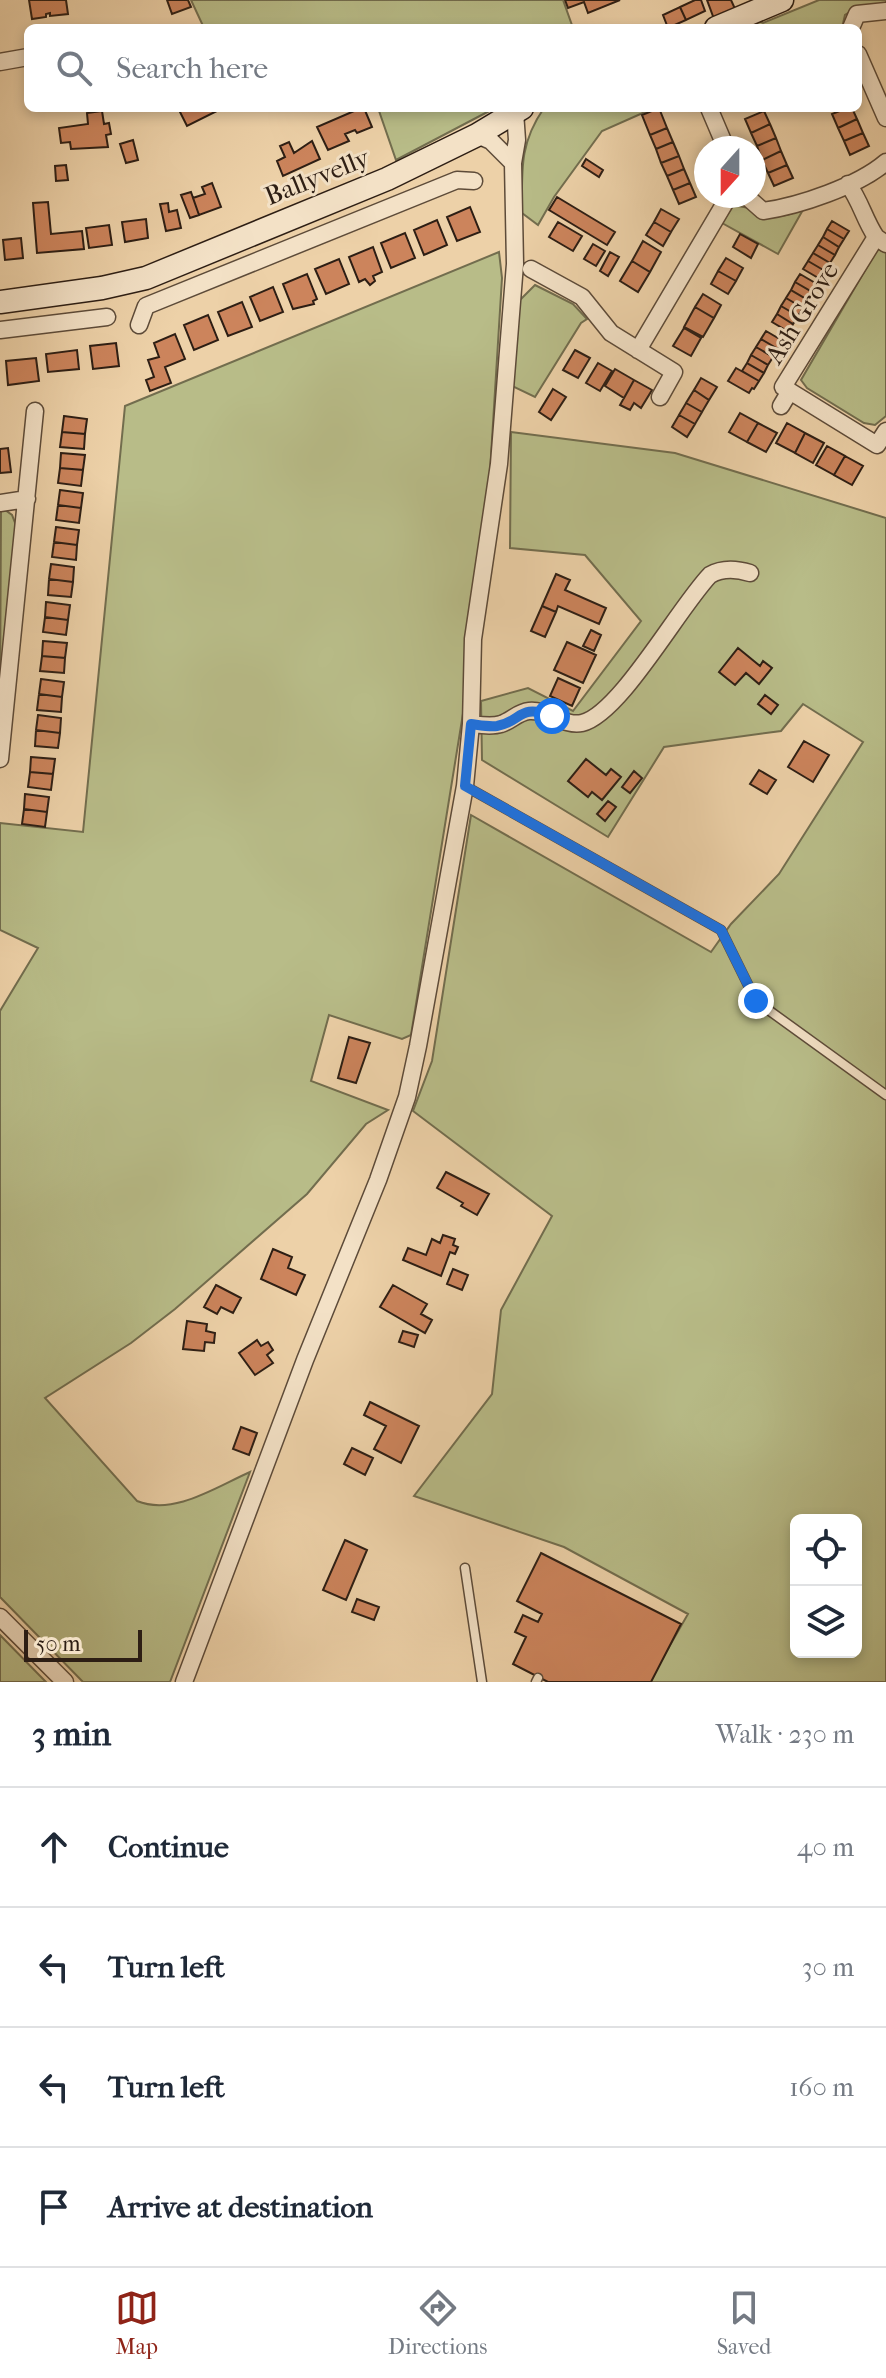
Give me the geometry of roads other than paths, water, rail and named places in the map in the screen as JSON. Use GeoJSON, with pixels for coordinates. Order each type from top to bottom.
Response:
{"type":"FeatureCollection","features":[{"type":"Feature","properties":{"kind":"street"},"geometry":{"type":"LineString","coordinates":[[725,24],[782,0]]}},
{"type":"Feature","properties":{"kind":"street"},"geometry":{"type":"LineString","coordinates":[[853,24],[857,14],[886,11]]}},
{"type":"Feature","properties":{"kind":"street"},"geometry":{"type":"LineString","coordinates":[[0,62],[24,58]]}},
{"type":"Feature","properties":{"kind":"street"},"geometry":{"type":"LineString","coordinates":[[862,63],[886,118]]}},
{"type":"Feature","properties":{"kind":"street","name":"Ballyvelly"},"geometry":{"type":"LineString","coordinates":[[0,302],[126,283],[184,263],[387,179],[477,135],[515,112]]}},
{"type":"Feature","properties":{"kind":"street"},"geometry":{"type":"LineString","coordinates":[[184,1682],[407,1097],[465,786],[471,724],[473,639],[499,464],[514,279],[513,163],[518,112]]}},
{"type":"Feature","properties":{"kind":"street"},"geometry":{"type":"LineString","coordinates":[[711,112],[721,136]]}},
{"type":"Feature","properties":{"kind":"street"},"geometry":{"type":"LineString","coordinates":[[477,135],[491,141],[513,163]]}},
{"type":"Feature","properties":{"kind":"street"},"geometry":{"type":"LineString","coordinates":[[760,208],[763,211],[786,208],[848,184],[886,162]]}},
{"type":"Feature","properties":{"kind":"street"},"geometry":{"type":"LineString","coordinates":[[139,325],[146,306],[457,180],[474,181]]}},
{"type":"Feature","properties":{"kind":"street","name":"Ash Grove"},"geometry":{"type":"LineString","coordinates":[[848,184],[862,203],[867,223],[881,240],[783,387],[877,445],[886,431]]}},
{"type":"Feature","properties":{"kind":"street"},"geometry":{"type":"LineString","coordinates":[[638,350],[722,208]]}},
{"type":"Feature","properties":{"kind":"street"},"geometry":{"type":"LineString","coordinates":[[283,221],[294,247]]}},
{"type":"Feature","properties":{"kind":"street"},"geometry":{"type":"LineString","coordinates":[[531,269],[582,297],[611,333],[674,372],[660,397]]}},
{"type":"Feature","properties":{"kind":"street"},"geometry":{"type":"LineString","coordinates":[[0,330],[107,317]]}},
{"type":"Feature","properties":{"kind":"street"},"geometry":{"type":"LineString","coordinates":[[781,406],[790,391]]}},
{"type":"Feature","properties":{"kind":"street"},"geometry":{"type":"LineString","coordinates":[[0,759],[35,411]]}},
{"type":"Feature","properties":{"kind":"street"},"geometry":{"type":"LineString","coordinates":[[0,503],[27,499]]}},
{"type":"Feature","properties":{"kind":"street"},"geometry":{"type":"LineString","coordinates":[[471,724],[498,726],[524,712],[533,711],[571,723],[595,718],[637,674],[710,575],[732,570],[750,573]]}},
{"type":"Feature","properties":{"kind":"street"},"geometry":{"type":"LineString","coordinates":[[0,1617],[65,1682]]}},
{"type":"Feature","properties":{"kind":"lane"},"geometry":{"type":"LineString","coordinates":[[465,786],[721,930],[756,1001],[886,1095]]}},
{"type":"Feature","properties":{"kind":"lane"},"geometry":{"type":"LineString","coordinates":[[465,1568],[482,1682]]}}]}
